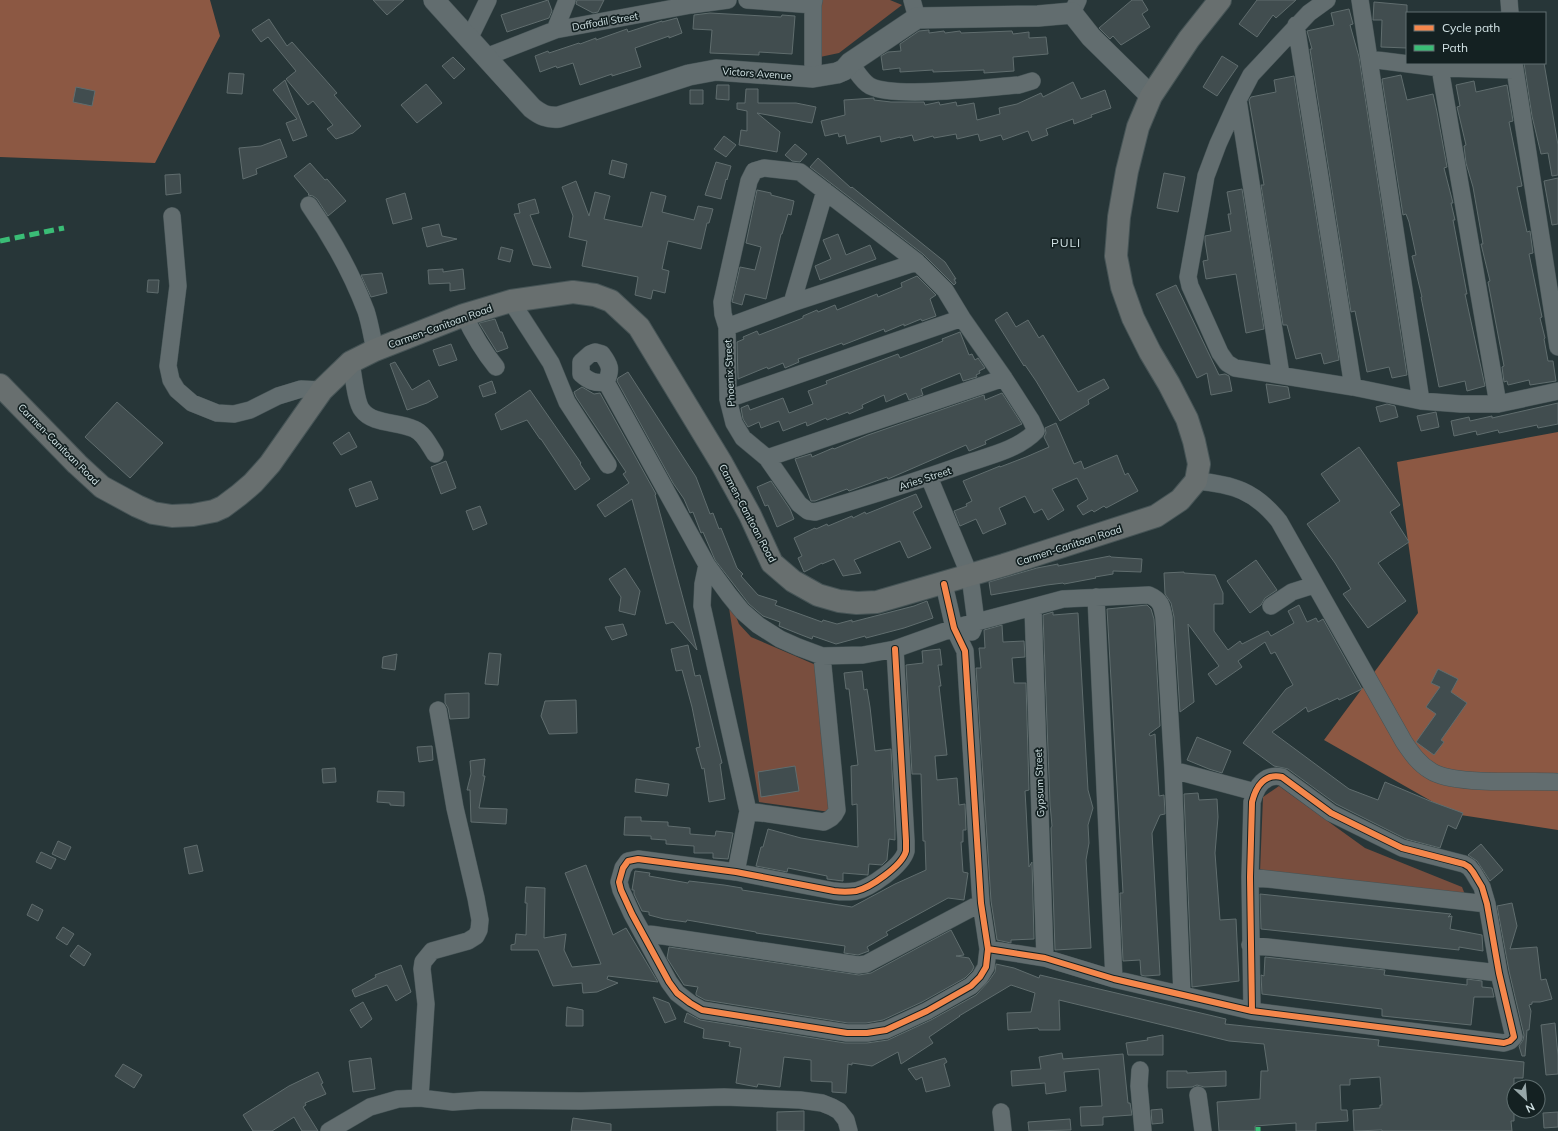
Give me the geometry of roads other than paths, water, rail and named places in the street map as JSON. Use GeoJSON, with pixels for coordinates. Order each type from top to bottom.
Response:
{"type":"FeatureCollection","features":[{"type":"Feature","properties":{"kind":"main road"},"geometry":{"type":"LineString","coordinates":[[1196,481],[1199,464],[1187,419],[1133,318],[1122,287],[1116,256],[1119,217],[1126,171],[1138,127],[1150,96],[1189,40],[1220,0]]}},
{"type":"Feature","properties":{"kind":"main road","name":"Carmen-Canitoan Road"},"geometry":{"type":"LineString","coordinates":[[0,385],[77,464],[102,487],[137,506],[154,513],[172,516],[193,515],[214,511],[223,507],[239,495],[270,464],[322,390],[351,362],[375,350],[464,315],[511,301],[573,292],[595,295],[611,301],[639,327],[722,464],[750,515],[772,563],[793,581],[818,595],[839,601],[857,603],[878,602],[944,584],[1156,516],[1180,500],[1196,481]]}},
{"type":"Feature","properties":{"kind":"street","name":"Victors Avenue"},"geometry":{"type":"LineString","coordinates":[[434,0],[532,108],[542,116],[550,118],[559,117],[689,75],[716,70],[813,77],[836,73],[844,70],[850,63],[914,9],[1038,16],[1075,6]]}},
{"type":"Feature","properties":{"kind":"street"},"geometry":{"type":"LineString","coordinates":[[469,39],[488,0]]}},
{"type":"Feature","properties":{"kind":"street"},"geometry":{"type":"LineString","coordinates":[[556,30],[567,0]]}},
{"type":"Feature","properties":{"kind":"street","name":"Daffodil Street"},"geometry":{"type":"LineString","coordinates":[[486,56],[556,30],[646,7],[691,5],[728,0]]}},
{"type":"Feature","properties":{"kind":"street"},"geometry":{"type":"LineString","coordinates":[[747,0],[814,2],[813,77]]}},
{"type":"Feature","properties":{"kind":"street"},"geometry":{"type":"LineString","coordinates":[[1327,0],[1309,12],[1251,75],[1218,144],[1206,176],[1188,277],[1190,286],[1220,353],[1226,363],[1235,368],[1353,387],[1421,401],[1461,404],[1498,404],[1558,391]]}},
{"type":"Feature","properties":{"kind":"street"},"geometry":{"type":"LineString","coordinates":[[1360,0],[1421,401]]}},
{"type":"Feature","properties":{"kind":"street"},"geometry":{"type":"LineString","coordinates":[[1509,0],[1510,12]]}},
{"type":"Feature","properties":{"kind":"street"},"geometry":{"type":"LineString","coordinates":[[1075,6],[1092,37],[1150,96]]}},
{"type":"Feature","properties":{"kind":"street"},"geometry":{"type":"LineString","coordinates":[[1296,25],[1353,387]]}},
{"type":"Feature","properties":{"kind":"street"},"geometry":{"type":"LineString","coordinates":[[1369,59],[1406,64]]}},
{"type":"Feature","properties":{"kind":"street"},"geometry":{"type":"LineString","coordinates":[[850,63],[869,86],[897,91],[931,91],[1019,85],[1032,81]]}},
{"type":"Feature","properties":{"kind":"street"},"geometry":{"type":"LineString","coordinates":[[1408,64],[1440,68],[1514,66],[1558,347]]}},
{"type":"Feature","properties":{"kind":"street"},"geometry":{"type":"LineString","coordinates":[[1440,68],[1498,404]]}},
{"type":"Feature","properties":{"kind":"street"},"geometry":{"type":"LineString","coordinates":[[1238,100],[1280,375]]}},
{"type":"Feature","properties":{"kind":"street","name":"Phoenix Street"},"geometry":{"type":"LineString","coordinates":[[808,511],[799,504],[767,458],[743,438],[734,423],[728,399],[727,327],[723,314],[722,302],[749,181],[754,171],[764,168],[800,172],[825,190]]}},
{"type":"Feature","properties":{"kind":"street"},"geometry":{"type":"LineString","coordinates":[[767,458],[1004,378],[962,318],[945,290],[917,262],[825,190],[792,303]]}},
{"type":"Feature","properties":{"kind":"street"},"geometry":{"type":"LineString","coordinates":[[309,205],[337,250],[353,282],[366,312],[375,350]]}},
{"type":"Feature","properties":{"kind":"street"},"geometry":{"type":"LineString","coordinates":[[172,216],[178,286],[168,366],[171,380],[177,390],[192,403],[217,414],[234,414],[250,410],[278,396],[301,389],[322,390]]}},
{"type":"Feature","properties":{"kind":"street"},"geometry":{"type":"LineString","coordinates":[[727,327],[792,303],[917,262]]}},
{"type":"Feature","properties":{"kind":"street"},"geometry":{"type":"LineString","coordinates":[[511,301],[551,363],[567,402],[608,465]]}},
{"type":"Feature","properties":{"kind":"street"},"geometry":{"type":"LineString","coordinates":[[464,315],[474,335],[496,367]]}},
{"type":"Feature","properties":{"kind":"street"},"geometry":{"type":"LineString","coordinates":[[728,399],[962,318]]}},
{"type":"Feature","properties":{"kind":"street"},"geometry":{"type":"LineString","coordinates":[[351,362],[358,400],[362,410],[373,419],[414,428],[424,436],[435,454]]}},
{"type":"Feature","properties":{"kind":"street","name":"Aries Street"},"geometry":{"type":"LineString","coordinates":[[808,511],[816,512],[929,476],[1006,450],[1030,437],[1036,431],[1031,420],[1004,378]]}},
{"type":"Feature","properties":{"kind":"street"},"geometry":{"type":"LineString","coordinates":[[606,382],[708,565],[729,595],[742,611],[758,625],[780,639],[822,656],[862,655],[895,649],[954,628],[1063,599],[1149,595],[1159,601],[1164,618],[1173,770],[1182,995]]}},
{"type":"Feature","properties":{"kind":"street"},"geometry":{"type":"LineString","coordinates":[[929,476],[970,576],[976,622],[965,651]]}},
{"type":"Feature","properties":{"kind":"street"},"geometry":{"type":"LineString","coordinates":[[1196,481],[1219,483],[1237,488],[1270,509],[1279,521],[1400,736],[1419,763],[1432,772],[1445,777],[1461,779],[1558,782]]}},
{"type":"Feature","properties":{"kind":"street"},"geometry":{"type":"LineString","coordinates":[[708,565],[703,584],[702,606],[748,811],[736,872]]}},
{"type":"Feature","properties":{"kind":"street"},"geometry":{"type":"LineString","coordinates":[[895,649],[906,852],[890,871],[868,887],[845,892],[736,872],[638,859],[628,861],[623,868],[619,882],[632,914],[669,982],[677,993],[702,1010],[847,1033],[867,1033],[886,1030],[927,1011],[972,986],[986,967],[988,949],[981,903],[965,651],[954,628],[944,584]]}},
{"type":"Feature","properties":{"kind":"street"},"geometry":{"type":"LineString","coordinates":[[1271,606],[1292,592],[1314,585]]}},
{"type":"Feature","properties":{"kind":"street"},"geometry":{"type":"LineString","coordinates":[[1096,597],[1114,979]]}},
{"type":"Feature","properties":{"kind":"street","name":"Gypsum Street"},"geometry":{"type":"LineString","coordinates":[[1033,608],[1045,958]]}},
{"type":"Feature","properties":{"kind":"street"},"geometry":{"type":"LineString","coordinates":[[748,811],[824,822],[830,819],[837,810],[822,656]]}},
{"type":"Feature","properties":{"kind":"street"},"geometry":{"type":"LineString","coordinates":[[420,1098],[426,1004],[422,969],[423,962],[432,951],[468,941],[476,936],[479,930],[480,920],[455,808],[438,710]]}},
{"type":"Feature","properties":{"kind":"street"},"geometry":{"type":"LineString","coordinates":[[1173,770],[1254,792]]}},
{"type":"Feature","properties":{"kind":"street"},"geometry":{"type":"LineString","coordinates":[[988,949],[1045,958],[1114,979],[1252,1011],[1504,1043],[1510,1041],[1514,1036],[1499,973],[1487,904],[1482,887],[1477,877],[1469,867],[1464,864],[1402,848],[1331,813],[1282,777],[1275,775],[1270,776],[1258,787],[1254,792],[1252,802],[1250,877],[1252,1011]]}},
{"type":"Feature","properties":{"kind":"street"},"geometry":{"type":"LineString","coordinates":[[1250,877],[1487,904]]}},
{"type":"Feature","properties":{"kind":"street"},"geometry":{"type":"LineString","coordinates":[[642,933],[858,965],[866,964],[981,903]]}},
{"type":"Feature","properties":{"kind":"street"},"geometry":{"type":"LineString","coordinates":[[1250,945],[1499,973]]}},
{"type":"Feature","properties":{"kind":"street"},"geometry":{"type":"LineString","coordinates":[[1140,1070],[1139,1086],[1143,1131]]}},
{"type":"Feature","properties":{"kind":"street"},"geometry":{"type":"LineString","coordinates":[[1198,1095],[1203,1131]]}},
{"type":"Feature","properties":{"kind":"street"},"geometry":{"type":"LineString","coordinates":[[330,1131],[370,1107],[398,1099],[420,1098],[453,1102],[481,1100],[581,1101],[724,1097],[800,1100],[822,1103],[839,1111],[846,1120],[849,1131]]}},
{"type":"Feature","properties":{"kind":"street"},"geometry":{"type":"LineString","coordinates":[[1001,1112],[1003,1131]]}},
{"type":"Feature","properties":{"kind":"district","name":"PULI"},"geometry":{"type":"Point","coordinates":[1066,243]}}]}
